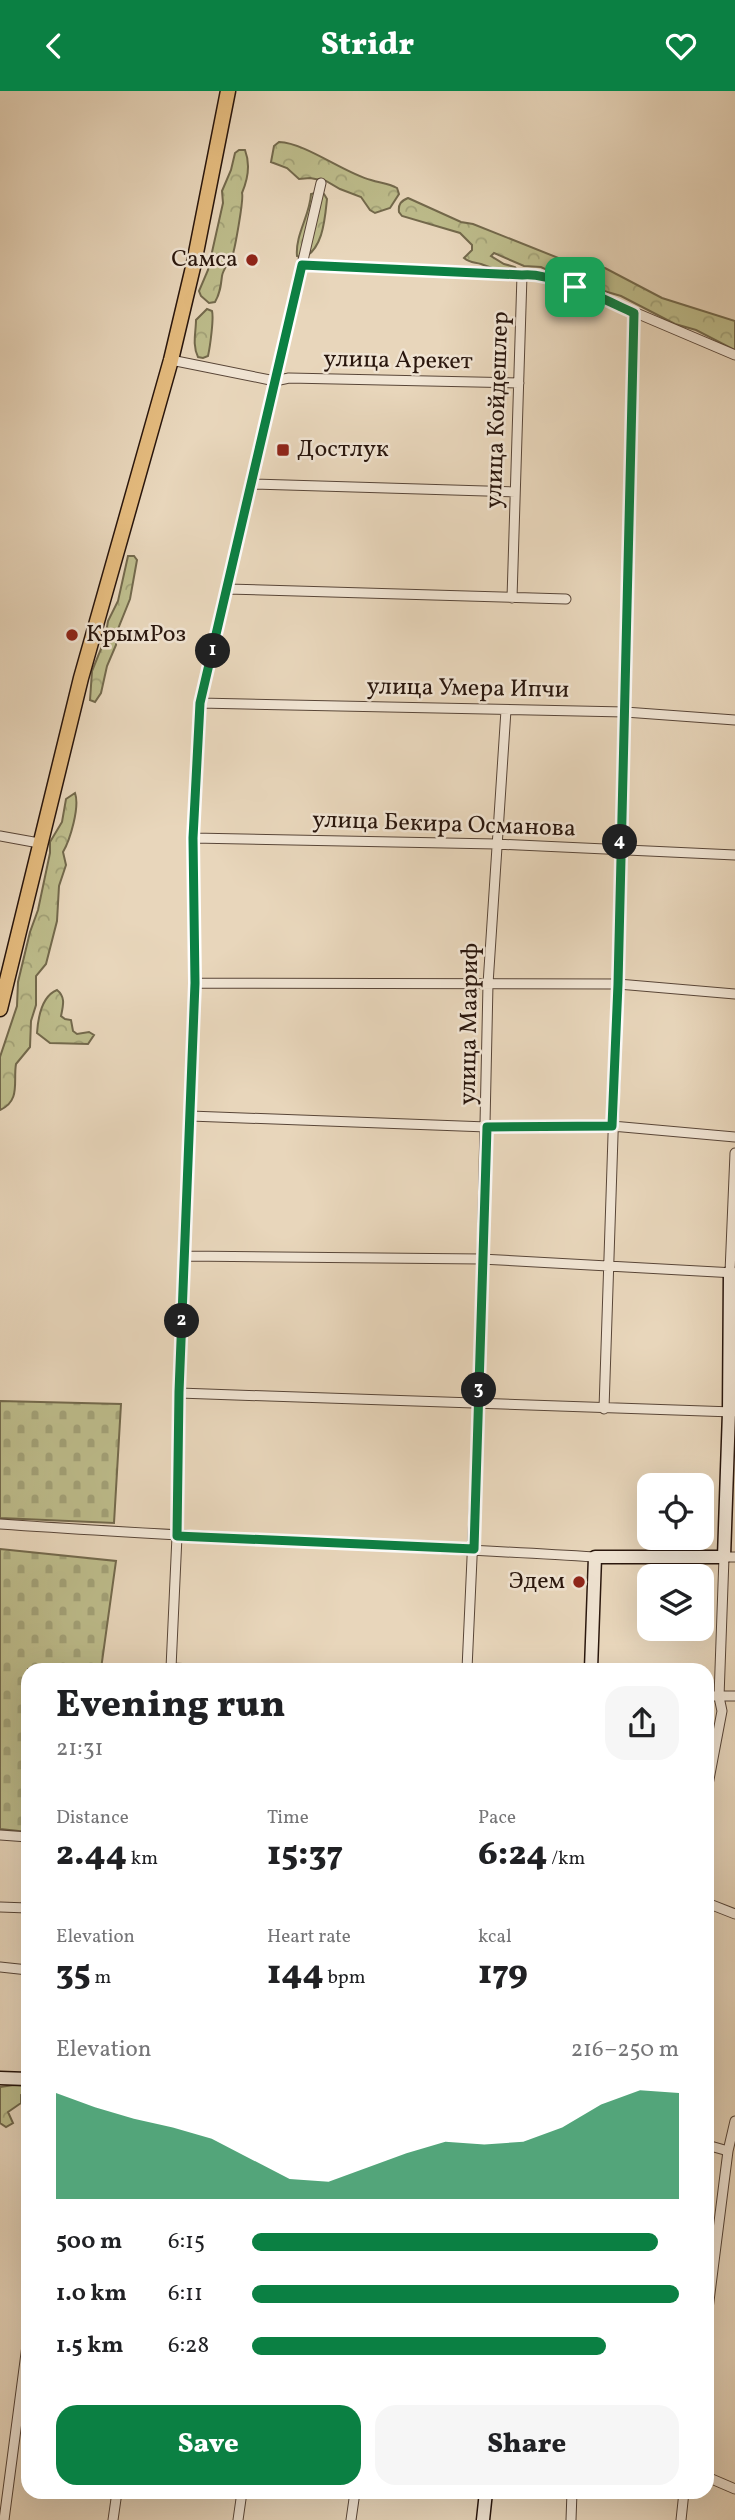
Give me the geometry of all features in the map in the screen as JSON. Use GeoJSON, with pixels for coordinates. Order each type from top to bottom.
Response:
{"type":"FeatureCollection","features":[{"type":"Feature","properties":{"kind":"main road"},"geometry":{"type":"LineString","coordinates":[[0,1009],[4,973],[84,666],[171,360],[194,263],[228,91]]}},
{"type":"Feature","properties":{"kind":"street"},"geometry":{"type":"LineString","coordinates":[[171,1663],[195,983],[193,838],[200,703],[321,183]]}},
{"type":"Feature","properties":{"kind":"street"},"geometry":{"type":"LineString","coordinates":[[302,265],[531,274],[575,287],[735,355]]}},
{"type":"Feature","properties":{"kind":"street","name":"улица Койдешлер"},"geometry":{"type":"LineString","coordinates":[[512,598],[522,275]]}},
{"type":"Feature","properties":{"kind":"street"},"geometry":{"type":"LineString","coordinates":[[604,1409],[618,984],[634,313]]}},
{"type":"Feature","properties":{"kind":"street","name":"улица Арекет"},"geometry":{"type":"LineString","coordinates":[[171,360],[275,381],[289,378],[519,383]]}},
{"type":"Feature","properties":{"kind":"street"},"geometry":{"type":"LineString","coordinates":[[252,484],[515,492]]}},
{"type":"Feature","properties":{"kind":"street"},"geometry":{"type":"LineString","coordinates":[[227,589],[566,599]]}},
{"type":"Feature","properties":{"kind":"street","name":"улица Умера Ипчи"},"geometry":{"type":"LineString","coordinates":[[200,703],[625,712],[735,720]]}},
{"type":"Feature","properties":{"kind":"street","name":"улица Маариф"},"geometry":{"type":"LineString","coordinates":[[467,1663],[479,1402],[488,983],[506,710]]}},
{"type":"Feature","properties":{"kind":"street"},"geometry":{"type":"LineString","coordinates":[[0,836],[39,843]]}},
{"type":"Feature","properties":{"kind":"street","name":"улица Бекира Османова"},"geometry":{"type":"LineString","coordinates":[[193,838],[496,844],[735,855]]}},
{"type":"Feature","properties":{"kind":"street"},"geometry":{"type":"LineString","coordinates":[[195,983],[618,984],[735,994]]}},
{"type":"Feature","properties":{"kind":"street"},"geometry":{"type":"LineString","coordinates":[[190,1116],[487,1127],[612,1126],[735,1137]]}},
{"type":"Feature","properties":{"kind":"street"},"geometry":{"type":"LineString","coordinates":[[714,1753],[722,1711],[719,1697],[729,1557],[735,1153]]}},
{"type":"Feature","properties":{"kind":"street"},"geometry":{"type":"LineString","coordinates":[[185,1256],[481,1259],[732,1273]]}},
{"type":"Feature","properties":{"kind":"street"},"geometry":{"type":"LineString","coordinates":[[179,1392],[732,1412]]}},
{"type":"Feature","properties":{"kind":"street"},"geometry":{"type":"LineString","coordinates":[[0,1524],[177,1536],[595,1557],[729,1557]]}},
{"type":"Feature","properties":{"kind":"street"},"geometry":{"type":"LineString","coordinates":[[591,1663],[595,1557]]}},
{"type":"Feature","properties":{"kind":"street"},"geometry":{"type":"LineString","coordinates":[[714,1697],[735,1696]]}},
{"type":"Feature","properties":{"kind":"street"},"geometry":{"type":"LineString","coordinates":[[0,1835],[21,1836]]}},
{"type":"Feature","properties":{"kind":"street"},"geometry":{"type":"LineString","coordinates":[[714,1906],[735,1914]]}},
{"type":"Feature","properties":{"kind":"street"},"geometry":{"type":"LineString","coordinates":[[0,1907],[21,1908]]}},
{"type":"Feature","properties":{"kind":"street"},"geometry":{"type":"LineString","coordinates":[[0,1967],[21,1969]]}},
{"type":"Feature","properties":{"kind":"street"},"geometry":{"type":"LineString","coordinates":[[0,2078],[21,2080]]}},
{"type":"Feature","properties":{"kind":"street"},"geometry":{"type":"LineString","coordinates":[[714,2262],[728,2151],[735,2121]]}},
{"type":"Feature","properties":{"kind":"street"},"geometry":{"type":"LineString","coordinates":[[714,2147],[728,2151]]}},
{"type":"Feature","properties":{"kind":"street"},"geometry":{"type":"LineString","coordinates":[[4,2520],[21,2397]]}},
{"type":"Feature","properties":{"kind":"street"},"geometry":{"type":"LineString","coordinates":[[714,2480],[735,2489]]}},
{"type":"Feature","properties":{"kind":"street"},"geometry":{"type":"LineString","coordinates":[[113,2520],[116,2499]]}},
{"type":"Feature","properties":{"kind":"street"},"geometry":{"type":"LineString","coordinates":[[238,2520],[241,2499]]}},
{"type":"Feature","properties":{"kind":"street"},"geometry":{"type":"LineString","coordinates":[[351,2520],[354,2499]]}},
{"type":"Feature","properties":{"kind":"street"},"geometry":{"type":"LineString","coordinates":[[483,2520],[485,2499]]}},
{"type":"Feature","properties":{"kind":"street"},"geometry":{"type":"LineString","coordinates":[[571,2520],[572,2499]]}},
{"type":"Feature","properties":{"kind":"street"},"geometry":{"type":"LineString","coordinates":[[681,2520],[683,2499]]}},
{"type":"Feature","properties":{"kind":"green space"},"geometry":{"type":"Polygon","coordinates":[[[279,142],[301,147],[360,176],[394,186],[399,194],[390,208],[375,213],[361,197],[326,181],[299,179],[287,168],[271,162],[274,146],[279,142]]]}},
{"type":"Feature","properties":{"kind":"green space"},"geometry":{"type":"Polygon","coordinates":[[[245,150],[248,171],[235,244],[232,257],[223,273],[217,299],[209,303],[199,291],[208,270],[223,203],[222,191],[235,153],[245,150]]]}},
{"type":"Feature","properties":{"kind":"green space"},"geometry":{"type":"Polygon","coordinates":[[[319,192],[327,199],[322,233],[314,249],[302,258],[297,256],[298,240],[311,194],[319,192]]]}},
{"type":"Feature","properties":{"kind":"green space"},"geometry":{"type":"Polygon","coordinates":[[[408,198],[461,222],[473,224],[576,265],[605,268],[662,298],[735,321],[735,350],[696,330],[675,324],[621,296],[570,281],[541,267],[524,266],[494,253],[491,256],[517,270],[498,270],[468,261],[464,258],[472,250],[472,245],[460,233],[402,216],[399,212],[400,205],[408,198]]]}},
{"type":"Feature","properties":{"kind":"green space"},"geometry":{"type":"Polygon","coordinates":[[[207,309],[212,311],[212,326],[208,356],[203,358],[198,357],[195,348],[196,320],[207,309]]]}},
{"type":"Feature","properties":{"kind":"green space"},"geometry":{"type":"Polygon","coordinates":[[[128,556],[134,556],[137,560],[130,599],[116,634],[116,645],[107,666],[101,693],[95,702],[90,700],[92,671],[105,639],[108,621],[118,601],[128,556]]]}},
{"type":"Feature","properties":{"kind":"green space"},"geometry":{"type":"Polygon","coordinates":[[[75,793],[74,823],[63,852],[66,865],[59,886],[57,921],[46,964],[36,976],[36,1005],[31,1021],[30,1047],[16,1064],[14,1096],[7,1106],[0,1110],[0,1057],[17,1006],[18,982],[38,910],[50,842],[62,822],[66,799],[75,793]]]}},
{"type":"Feature","properties":{"kind":"green space"},"geometry":{"type":"Polygon","coordinates":[[[57,990],[63,999],[61,1016],[71,1020],[73,1031],[77,1034],[89,1032],[94,1035],[88,1044],[50,1043],[37,1033],[44,1002],[57,990]]]}},
{"type":"Feature","properties":{"kind":"green space"},"geometry":{"type":"Polygon","coordinates":[[[0,1401],[121,1404],[114,1523],[0,1518],[0,1401]]]}},
{"type":"Feature","properties":{"kind":"green space"},"geometry":{"type":"Polygon","coordinates":[[[0,1549],[116,1561],[102,1663],[21,1663],[21,1831],[0,1829],[0,1549]]]}},
{"type":"Feature","properties":{"kind":"green space"},"geometry":{"type":"Polygon","coordinates":[[[21,2086],[21,2103],[8,2112],[13,2123],[6,2127],[0,2123],[0,2087],[21,2086]]]}},
{"type":"Feature","properties":{"kind":"place","name":"Самса"},"geometry":{"type":"Point","coordinates":[252,260]}},
{"type":"Feature","properties":{"kind":"place","name":"Достлук"},"geometry":{"type":"Point","coordinates":[283,450]}},
{"type":"Feature","properties":{"kind":"place","name":"КрымРоз"},"geometry":{"type":"Point","coordinates":[72,635]}},
{"type":"Feature","properties":{"kind":"place","name":"Эдем"},"geometry":{"type":"Point","coordinates":[579,1582]}},
{"type":"Feature","properties":{"kind":"route"},"geometry":{"type":"LineString","coordinates":[[302,265],[531,274],[575,287],[634,313],[618,984],[612,1126],[487,1127],[474,1549],[177,1536],[179,1392],[195,983],[193,838],[200,703],[302,265]]}}]}
